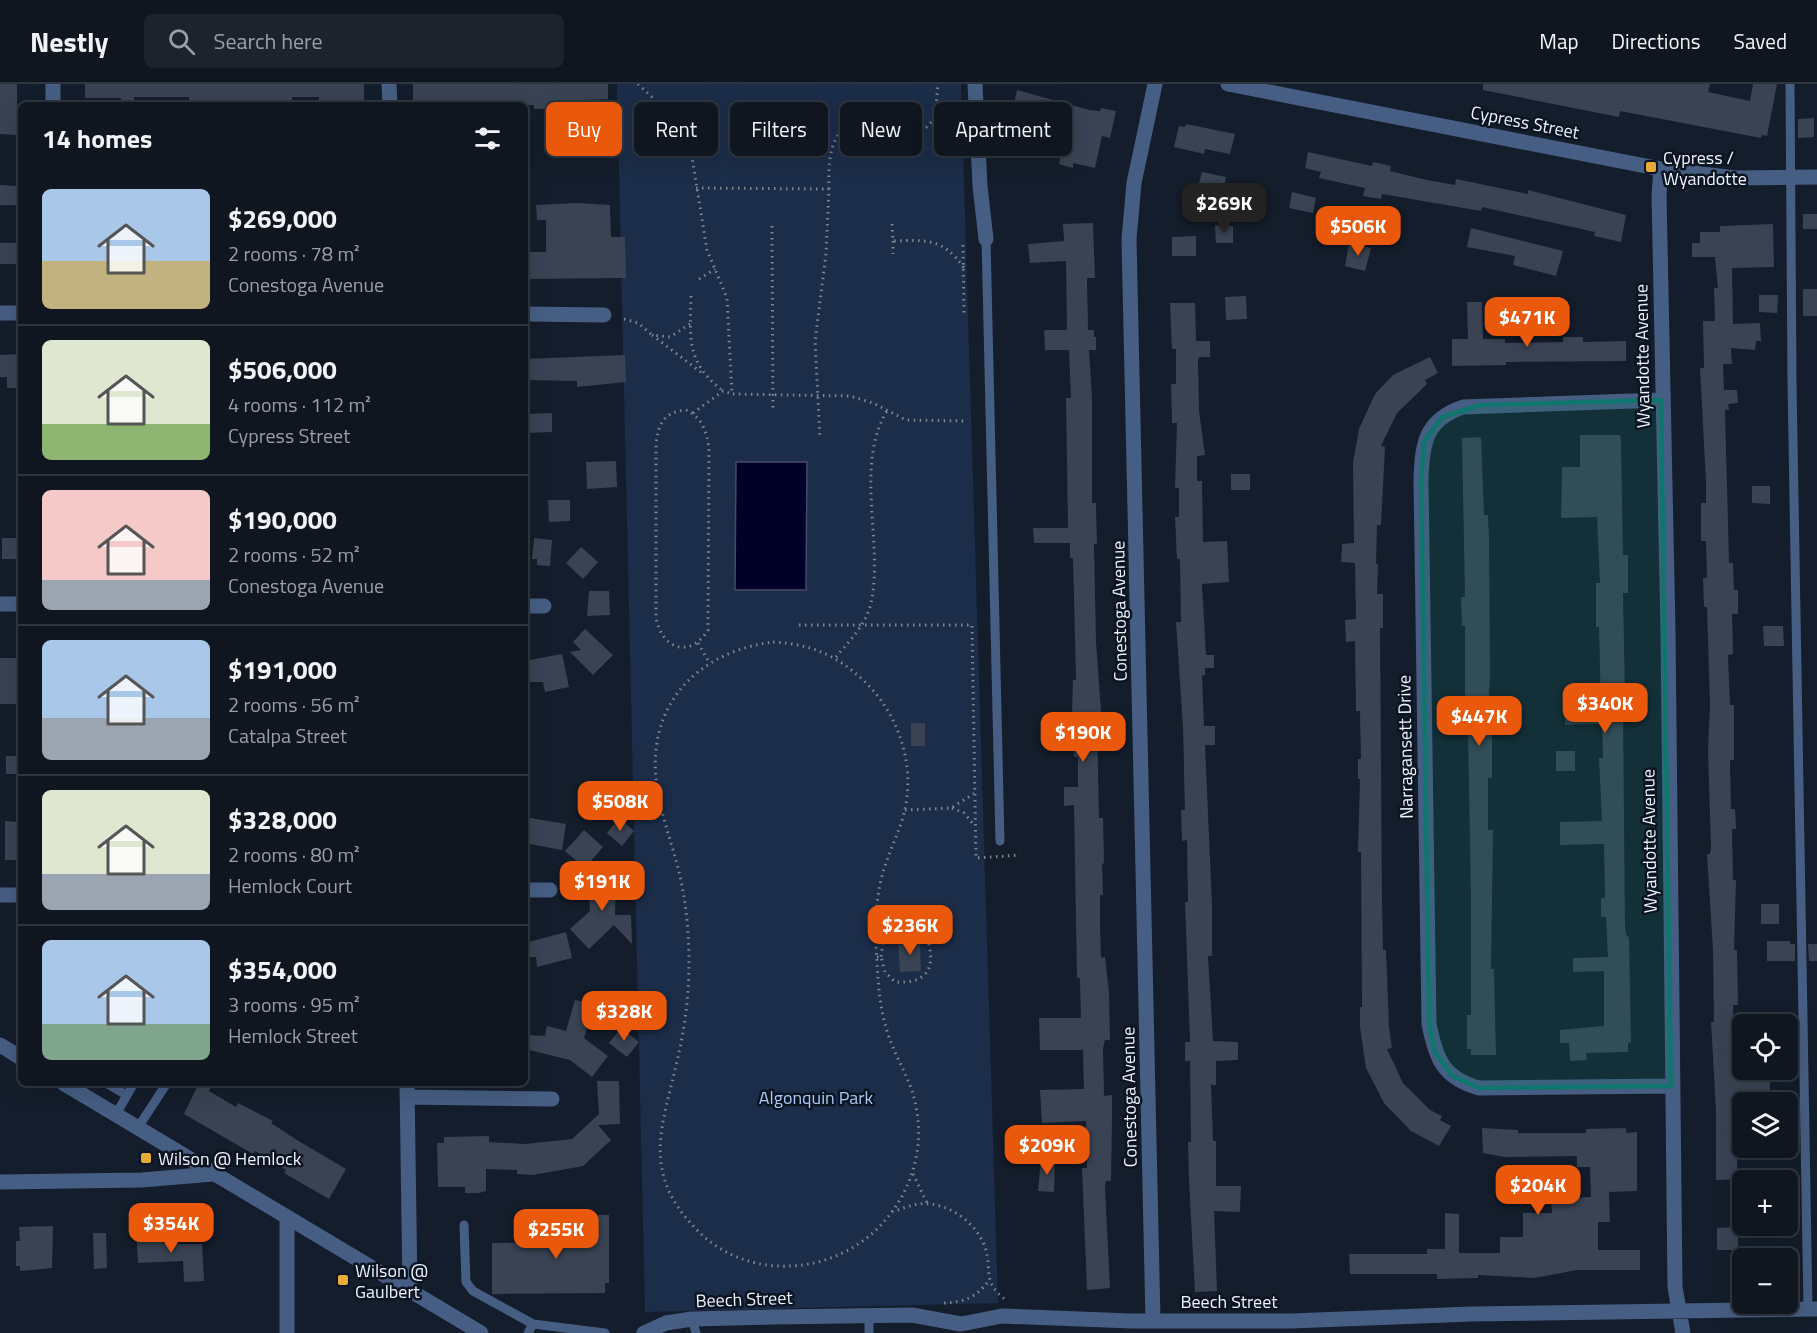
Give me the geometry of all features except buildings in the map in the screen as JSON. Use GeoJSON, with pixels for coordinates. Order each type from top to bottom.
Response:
{"type":"FeatureCollection","features":[{"type":"Feature","properties":{"kind":"street"},"geometry":{"type":"LineString","coordinates":[[53,84],[53,102]]}},
{"type":"Feature","properties":{"kind":"street"},"geometry":{"type":"LineString","coordinates":[[389,84],[390,102]]}},
{"type":"Feature","properties":{"kind":"street"},"geometry":{"type":"LineString","coordinates":[[975,84],[980,186],[986,239]]}},
{"type":"Feature","properties":{"kind":"street","name":"Conestoga Avenue"},"geometry":{"type":"LineString","coordinates":[[1153,1321],[1129,222],[1134,183],[1155,84]]}},
{"type":"Feature","properties":{"kind":"street","name":"Cypress Street"},"geometry":{"type":"LineString","coordinates":[[1228,84],[1661,169],[1735,178],[1817,177]]}},
{"type":"Feature","properties":{"kind":"street","name":"Wyandotte Avenue"},"geometry":{"type":"LineString","coordinates":[[1661,169],[1659,195],[1661,400],[1668,631],[1671,1086],[1675,1287],[1683,1333]]}},
{"type":"Feature","properties":{"kind":"street"},"geometry":{"type":"LineString","coordinates":[[0,313],[18,313]]}},
{"type":"Feature","properties":{"kind":"street"},"geometry":{"type":"LineString","coordinates":[[528,314],[604,315]]}},
{"type":"Feature","properties":{"kind":"street","name":"Narragansett Drive"},"geometry":{"type":"LineString","coordinates":[[1661,400],[1463,407],[1442,417],[1424,441],[1421,480],[1428,1000],[1429,1024],[1434,1051],[1440,1063],[1452,1076],[1468,1085],[1479,1088],[1513,1089],[1671,1086]]}},
{"type":"Feature","properties":{"kind":"street"},"geometry":{"type":"LineString","coordinates":[[0,604],[18,604]]}},
{"type":"Feature","properties":{"kind":"street"},"geometry":{"type":"LineString","coordinates":[[528,606],[544,606]]}},
{"type":"Feature","properties":{"kind":"street"},"geometry":{"type":"LineString","coordinates":[[528,890],[550,890]]}},
{"type":"Feature","properties":{"kind":"street"},"geometry":{"type":"LineString","coordinates":[[0,895],[18,895]]}},
{"type":"Feature","properties":{"kind":"street"},"geometry":{"type":"LineString","coordinates":[[0,1045],[18,1056]]}},
{"type":"Feature","properties":{"kind":"street"},"geometry":{"type":"LineString","coordinates":[[83,1088],[115,1116],[410,1291],[473,1331]]}},
{"type":"Feature","properties":{"kind":"street"},"geometry":{"type":"LineString","coordinates":[[410,1291],[407,1090],[552,1099]]}},
{"type":"Feature","properties":{"kind":"street"},"geometry":{"type":"LineString","coordinates":[[0,1182],[142,1180],[213,1174]]}},
{"type":"Feature","properties":{"kind":"street"},"geometry":{"type":"LineString","coordinates":[[287,1218],[287,1333]]}},
{"type":"Feature","properties":{"kind":"street","name":"Beech Street"},"geometry":{"type":"LineString","coordinates":[[644,1333],[666,1323],[694,1326],[912,1315],[961,1328],[1002,1316],[1263,1327],[1813,1309]]}},
{"type":"Feature","properties":{"kind":"street"},"geometry":{"type":"LineString","coordinates":[[1002,1316],[1002,1333]]}},
{"type":"Feature","properties":{"kind":"lane"},"geometry":{"type":"LineString","coordinates":[[1790,84],[1813,1309]]}},
{"type":"Feature","properties":{"kind":"lane"},"geometry":{"type":"LineString","coordinates":[[986,239],[1000,841]]}},
{"type":"Feature","properties":{"kind":"lane"},"geometry":{"type":"LineString","coordinates":[[111,1086],[126,1095]]}},
{"type":"Feature","properties":{"kind":"lane"},"geometry":{"type":"LineString","coordinates":[[115,1116],[132,1086]]}},
{"type":"Feature","properties":{"kind":"lane"},"geometry":{"type":"LineString","coordinates":[[137,1129],[165,1086]]}},
{"type":"Feature","properties":{"kind":"lane"},"geometry":{"type":"LineString","coordinates":[[464,1225],[466,1282],[472,1291],[533,1324],[605,1333]]}},
{"type":"Feature","properties":{"kind":"lane"},"geometry":{"type":"LineString","coordinates":[[869,1316],[869,1333]]}},
{"type":"Feature","properties":{"kind":"lane"},"geometry":{"type":"LineString","coordinates":[[528,1333],[533,1324]]}},
{"type":"Feature","properties":{"kind":"path"},"geometry":{"type":"LineString","coordinates":[[638,84],[666,110],[682,130],[691,151],[707,250],[728,307],[732,394]]}},
{"type":"Feature","properties":{"kind":"path"},"geometry":{"type":"LineString","coordinates":[[922,129],[926,128],[935,117],[938,84]]}},
{"type":"Feature","properties":{"kind":"path"},"geometry":{"type":"LineString","coordinates":[[820,439],[815,341],[827,244],[830,145],[840,133]]}},
{"type":"Feature","properties":{"kind":"path"},"geometry":{"type":"LineString","coordinates":[[696,188],[829,189]]}},
{"type":"Feature","properties":{"kind":"path"},"geometry":{"type":"LineString","coordinates":[[892,224],[893,254]]}},
{"type":"Feature","properties":{"kind":"path"},"geometry":{"type":"LineString","coordinates":[[772,226],[773,411]]}},
{"type":"Feature","properties":{"kind":"path"},"geometry":{"type":"LineString","coordinates":[[893,241],[932,242],[955,256],[964,268]]}},
{"type":"Feature","properties":{"kind":"path"},"geometry":{"type":"LineString","coordinates":[[963,245],[964,314]]}},
{"type":"Feature","properties":{"kind":"path"},"geometry":{"type":"LineString","coordinates":[[699,279],[715,269]]}},
{"type":"Feature","properties":{"kind":"path"},"geometry":{"type":"LineString","coordinates":[[691,296],[692,350],[703,374]]}},
{"type":"Feature","properties":{"kind":"path"},"geometry":{"type":"LineString","coordinates":[[624,319],[638,323],[723,390],[732,394],[859,398],[901,418],[917,422],[968,421]]}},
{"type":"Feature","properties":{"kind":"path"},"geometry":{"type":"LineString","coordinates":[[652,335],[670,337],[690,324]]}},
{"type":"Feature","properties":{"kind":"path"},"geometry":{"type":"LineString","coordinates":[[693,413],[723,390]]}},
{"type":"Feature","properties":{"kind":"path"},"geometry":{"type":"LineString","coordinates":[[686,410],[693,413],[703,425],[709,447],[708,630],[698,644],[676,647],[668,642],[658,628],[656,618],[657,432],[661,421],[668,414],[686,410]]}},
{"type":"Feature","properties":{"kind":"path"},"geometry":{"type":"LineString","coordinates":[[836,657],[862,626],[871,601],[873,451],[879,424],[887,411]]}},
{"type":"Feature","properties":{"kind":"path"},"geometry":{"type":"LineString","coordinates":[[799,625],[972,625],[976,858],[1020,855]]}},
{"type":"Feature","properties":{"kind":"path"},"geometry":{"type":"LineString","coordinates":[[773,642],[807,646],[836,657],[868,685],[882,701],[895,724],[904,750],[907,771],[905,810],[878,894],[875,917],[879,957],[879,999],[890,1039],[916,1107],[919,1130],[913,1174],[892,1212],[870,1235],[843,1253],[808,1265],[776,1266],[732,1255],[704,1238],[675,1202],[664,1177],[659,1138],[662,1113],[679,1053],[688,993],[689,966],[682,881],[656,782],[658,738],[664,717],[683,684],[709,662],[737,649],[773,642]]}},
{"type":"Feature","properties":{"kind":"path"},"geometry":{"type":"LineString","coordinates":[[698,644],[709,662]]}},
{"type":"Feature","properties":{"kind":"path"},"geometry":{"type":"LineString","coordinates":[[951,808],[975,793]]}},
{"type":"Feature","properties":{"kind":"path"},"geometry":{"type":"LineString","coordinates":[[905,810],[951,808],[964,813],[976,827]]}},
{"type":"Feature","properties":{"kind":"path"},"geometry":{"type":"LineString","coordinates":[[892,931],[920,932],[928,943],[929,967],[925,977],[918,980],[895,982],[885,972],[879,957],[883,942],[892,931]]}},
{"type":"Feature","properties":{"kind":"path"},"geometry":{"type":"LineString","coordinates":[[913,1174],[928,1204]]}},
{"type":"Feature","properties":{"kind":"path"},"geometry":{"type":"LineString","coordinates":[[892,1212],[928,1204],[961,1215],[972,1227],[985,1248],[988,1282],[1006,1300],[1012,1301]]}},
{"type":"Feature","properties":{"kind":"highlighted area"},"geometry":{"type":"Polygon","coordinates":[[[1661,400],[1671,1086],[1479,1088],[1452,1076],[1434,1051],[1429,1024],[1421,480],[1424,441],[1442,417],[1480,405],[1661,400]]]}},
{"type":"Feature","properties":{"kind":"green space","name":"Algonquin Park"},"geometry":{"type":"Polygon","coordinates":[[[617,84],[961,84],[962,102],[934,102],[934,156],[963,156],[998,1303],[645,1312],[619,156],[622,156],[622,102],[617,102],[617,84]]]}},
{"type":"Feature","properties":{"kind":"shaded area"},"geometry":{"type":"Polygon","coordinates":[[[736,462],[807,462],[806,590],[735,590],[736,462]]]}},
{"type":"Feature","properties":{"kind":"place","name":"Cypress / Wyandotte"},"geometry":{"type":"Point","coordinates":[1651,167]}},
{"type":"Feature","properties":{"kind":"place","name":"Wilson @ Hemlock"},"geometry":{"type":"Point","coordinates":[146,1158]}},
{"type":"Feature","properties":{"kind":"place","name":"Wilson @ Gaulbert"},"geometry":{"type":"Point","coordinates":[343,1280]}}]}
